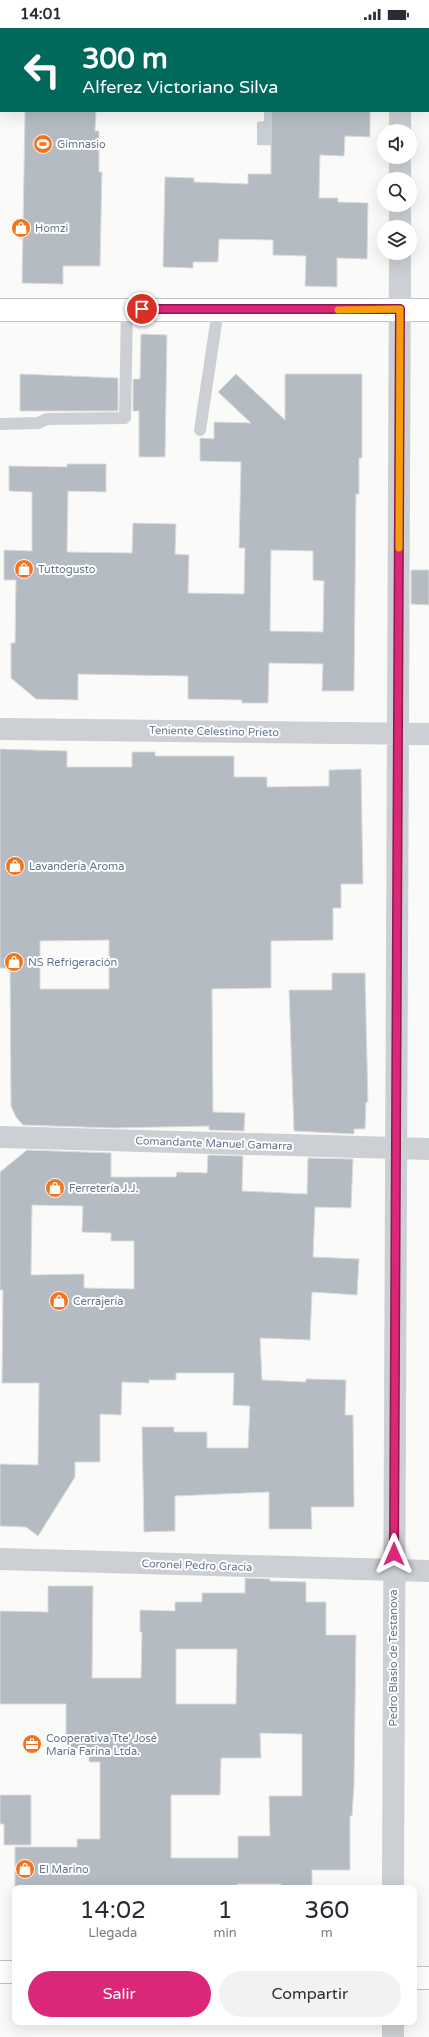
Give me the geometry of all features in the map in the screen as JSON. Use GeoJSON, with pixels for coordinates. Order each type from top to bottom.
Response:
{"type":"FeatureCollection","features":[{"type":"Feature","properties":{"kind":"street"},"geometry":{"type":"LineString","coordinates":[[400,112],[400,124]]}},
{"type":"Feature","properties":{"kind":"street","name":"Pedro Blasio de Testanova"},"geometry":{"type":"LineString","coordinates":[[392,1885],[400,260]]}},
{"type":"Feature","properties":{"kind":"street"},"geometry":{"type":"LineString","coordinates":[[0,310],[429,310]]}},
{"type":"Feature","properties":{"kind":"street","name":"Teniente Celestino Prieto"},"geometry":{"type":"LineString","coordinates":[[0,729],[429,734]]}},
{"type":"Feature","properties":{"kind":"street","name":"Comandante Manuel Gamarra"},"geometry":{"type":"LineString","coordinates":[[0,1137],[429,1149]]}},
{"type":"Feature","properties":{"kind":"street","name":"Coronel Pedro Gracia"},"geometry":{"type":"LineString","coordinates":[[0,1559],[429,1571]]}},
{"type":"Feature","properties":{"kind":"street"},"geometry":{"type":"LineString","coordinates":[[0,1972],[12,1972]]}},
{"type":"Feature","properties":{"kind":"street"},"geometry":{"type":"LineString","coordinates":[[417,1978],[429,1978]]}},
{"type":"Feature","properties":{"kind":"street"},"geometry":{"type":"LineString","coordinates":[[393,2025],[394,2037]]}},
{"type":"Feature","properties":{"kind":"lane"},"geometry":{"type":"LineString","coordinates":[[0,424],[38,423],[47,419],[125,418],[127,309]]}},
{"type":"Feature","properties":{"kind":"lane"},"geometry":{"type":"LineString","coordinates":[[200,430],[218,310]]}},
{"type":"Feature","properties":{"kind":"shaded area"},"geometry":{"type":"Polygon","coordinates":[[[264,112],[280,112],[292,146],[257,145],[257,122],[264,121],[264,112]]]}},
{"type":"Feature","properties":{"kind":"building"},"geometry":{"type":"Polygon","coordinates":[[[25,112],[96,112],[95,131],[99,131],[99,172],[102,172],[100,266],[63,266],[63,284],[22,283],[25,112]]]}},
{"type":"Feature","properties":{"kind":"building"},"geometry":{"type":"Polygon","coordinates":[[[271,112],[370,112],[370,137],[345,136],[344,156],[320,155],[319,198],[338,198],[338,202],[368,203],[367,259],[337,258],[337,287],[305,286],[306,256],[273,255],[273,240],[219,239],[218,262],[193,262],[193,268],[163,267],[165,177],[194,178],[194,182],[248,184],[248,174],[271,174],[271,112]]]}},
{"type":"Feature","properties":{"kind":"building"},"geometry":{"type":"Polygon","coordinates":[[[141,334],[167,335],[165,457],[139,457],[139,411],[133,411],[133,379],[140,379],[141,334]]]}},
{"type":"Feature","properties":{"kind":"building"},"geometry":{"type":"Polygon","coordinates":[[[20,374],[118,378],[118,411],[20,411],[20,374]]]}},
{"type":"Feature","properties":{"kind":"building"},"geometry":{"type":"Polygon","coordinates":[[[236,374],[285,420],[285,374],[362,374],[362,458],[359,458],[359,494],[356,494],[354,691],[322,691],[323,664],[269,663],[268,703],[242,703],[242,700],[188,699],[188,676],[78,674],[78,700],[36,699],[11,678],[11,643],[15,643],[16,580],[4,580],[4,550],[32,551],[32,492],[9,491],[9,466],[67,467],[67,464],[106,464],[106,492],[68,491],[67,552],[132,553],[133,523],[176,524],[175,554],[189,555],[188,593],[244,594],[245,548],[239,548],[241,462],[200,461],[200,438],[214,439],[214,422],[251,423],[218,392],[236,374]],[[271,550],[270,631],[323,632],[324,581],[313,580],[313,551],[271,550]]]}},
{"type":"Feature","properties":{"kind":"building"},"geometry":{"type":"Polygon","coordinates":[[[411,570],[429,570],[429,605],[411,604],[411,570]]]}},
{"type":"Feature","properties":{"kind":"building"},"geometry":{"type":"Polygon","coordinates":[[[0,749],[67,751],[67,767],[132,767],[132,752],[155,752],[155,756],[234,756],[234,777],[267,777],[267,787],[329,786],[329,770],[361,769],[363,884],[341,884],[341,908],[333,908],[333,940],[271,941],[271,988],[212,989],[213,1112],[245,1113],[244,1131],[209,1130],[209,1126],[112,1128],[23,1125],[16,1117],[11,1106],[10,968],[0,968],[0,749]],[[109,940],[40,941],[40,989],[109,989],[109,940]]]}},
{"type":"Feature","properties":{"kind":"building"},"geometry":{"type":"Polygon","coordinates":[[[332,973],[365,973],[368,1102],[366,1102],[365,1129],[354,1129],[354,1134],[294,1131],[289,990],[332,990],[332,973]]]}},
{"type":"Feature","properties":{"kind":"building"},"geometry":{"type":"Polygon","coordinates":[[[27,1150],[111,1153],[111,1177],[176,1177],[177,1172],[207,1173],[208,1155],[243,1156],[242,1191],[307,1194],[308,1158],[353,1159],[351,1208],[315,1207],[313,1257],[359,1259],[357,1295],[312,1292],[310,1340],[260,1338],[262,1380],[306,1382],[306,1379],[346,1380],[345,1415],[353,1415],[354,1507],[311,1507],[312,1529],[269,1529],[269,1492],[175,1496],[175,1531],[144,1532],[142,1427],[174,1427],[174,1432],[207,1432],[207,1448],[248,1448],[250,1406],[233,1405],[234,1373],[176,1373],[176,1380],[149,1380],[149,1383],[122,1382],[121,1415],[100,1414],[100,1462],[75,1462],[75,1477],[38,1536],[26,1527],[0,1526],[0,1464],[38,1465],[39,1383],[2,1383],[3,1290],[0,1290],[0,1172],[27,1150]],[[32,1205],[31,1275],[84,1274],[84,1288],[134,1289],[134,1241],[111,1241],[111,1233],[82,1232],[83,1206],[32,1205]]]}},
{"type":"Feature","properties":{"kind":"building"},"geometry":{"type":"Polygon","coordinates":[[[245,1578],[270,1579],[270,1581],[306,1582],[306,1602],[326,1602],[326,1635],[356,1635],[354,1784],[352,1816],[350,1816],[350,1870],[312,1870],[312,1885],[15,1885],[15,1847],[77,1847],[77,1839],[100,1839],[100,1762],[89,1762],[89,1749],[66,1748],[66,1704],[0,1704],[0,1611],[48,1612],[48,1586],[93,1586],[92,1678],[141,1678],[142,1632],[140,1632],[140,1610],[175,1611],[175,1602],[202,1602],[202,1593],[245,1593],[245,1578]],[[176,1649],[176,1704],[236,1704],[237,1649],[176,1649]],[[260,1733],[261,1758],[221,1758],[220,1795],[171,1795],[171,1858],[238,1858],[238,1836],[270,1836],[269,1796],[302,1796],[302,1734],[260,1733]]]}},
{"type":"Feature","properties":{"kind":"building"},"geometry":{"type":"Polygon","coordinates":[[[0,1795],[31,1795],[31,1845],[4,1845],[4,1824],[0,1824],[0,1795]]]}},
{"type":"Feature","properties":{"kind":"slow traffic"},"geometry":{"type":"LineString","coordinates":[[338,310],[400,309],[399,548]]}},
{"type":"Feature","properties":{"kind":"place","name":"Gimnasio"},"geometry":{"type":"Point","coordinates":[43,144]}},
{"type":"Feature","properties":{"kind":"place","name":"Homzi"},"geometry":{"type":"Point","coordinates":[21,228]}},
{"type":"Feature","properties":{"kind":"place","name":"Tuttogusto"},"geometry":{"type":"Point","coordinates":[24,569]}},
{"type":"Feature","properties":{"kind":"place","name":"Lavandería Aroma"},"geometry":{"type":"Point","coordinates":[15,866]}},
{"type":"Feature","properties":{"kind":"place","name":"NS Refrigeración"},"geometry":{"type":"Point","coordinates":[14,962]}},
{"type":"Feature","properties":{"kind":"place","name":"Ferretería J.J."},"geometry":{"type":"Point","coordinates":[55,1188]}},
{"type":"Feature","properties":{"kind":"place","name":"Cerrajería"},"geometry":{"type":"Point","coordinates":[59,1301]}},
{"type":"Feature","properties":{"kind":"place","name":"Cooperativa Tte' José María Farina Ltda."},"geometry":{"type":"Point","coordinates":[32,1744]}},
{"type":"Feature","properties":{"kind":"place","name":"El Marino"},"geometry":{"type":"Point","coordinates":[25,1869]}},
{"type":"Feature","properties":{"kind":"route"},"geometry":{"type":"LineString","coordinates":[[142,309],[400,309],[394,1554]]}}]}
